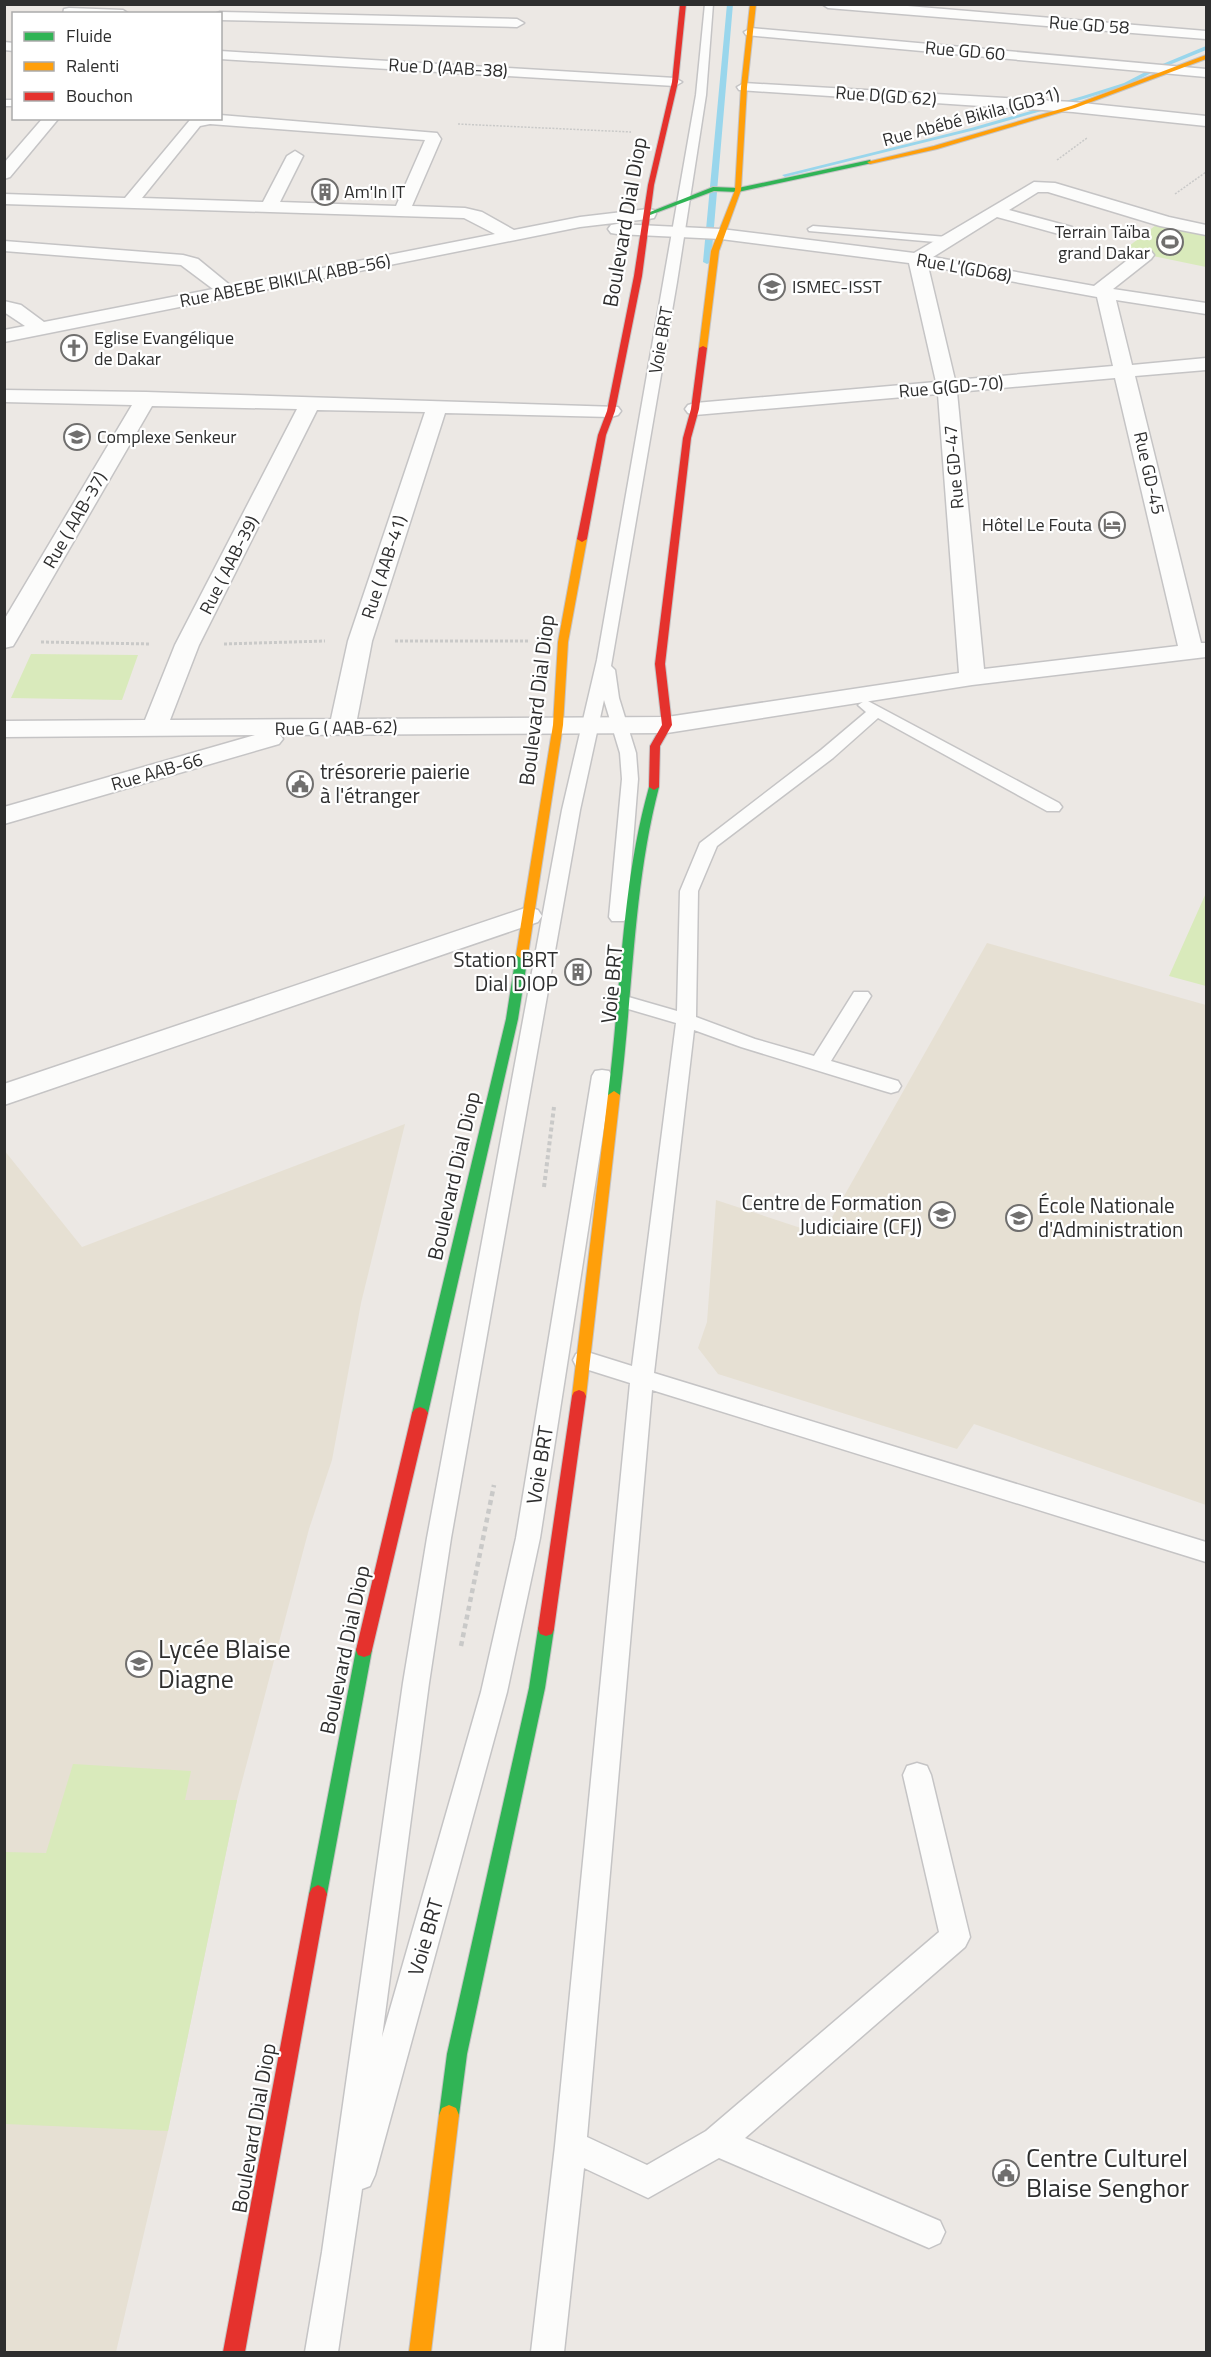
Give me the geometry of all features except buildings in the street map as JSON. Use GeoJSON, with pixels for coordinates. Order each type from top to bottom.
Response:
{"type":"FeatureCollection","features":[{"type":"Feature","properties":{"kind":"main road","name":"Boulevard Dial Diop"},"geometry":{"type":"LineString","coordinates":[[234,2352],[358,1677],[512,1019],[558,724],[563,642],[602,435],[610,411],[647,222],[651,185],[675,82],[683,4]]}},
{"type":"Feature","properties":{"kind":"main road"},"geometry":{"type":"LineString","coordinates":[[420,2352],[457,2054],[537,1688],[584,1360],[625,1002],[632,900],[645,818],[656,781],[655,746],[666,725],[660,664],[687,438],[695,409],[714,251],[738,190],[744,87],[753,4]]}},
{"type":"Feature","properties":{"kind":"main road","name":"Rue Abébé Bikila (GD31)"},"geometry":{"type":"LineString","coordinates":[[647,222],[666,208],[684,199],[714,189],[738,190],[854,167],[923,150],[1073,107],[1206,57]]}},
{"type":"Feature","properties":{"kind":"street"},"geometry":{"type":"LineString","coordinates":[[350,24],[359,4]]}},
{"type":"Feature","properties":{"kind":"street","name":"Rue GD 58"},"geometry":{"type":"LineString","coordinates":[[828,4],[1206,35]]}},
{"type":"Feature","properties":{"kind":"street"},"geometry":{"type":"LineString","coordinates":[[71,10],[97,12]]}},
{"type":"Feature","properties":{"kind":"street"},"geometry":{"type":"LineString","coordinates":[[222,16],[350,24],[517,23]]}},
{"type":"Feature","properties":{"kind":"street","name":"Rue GD 60"},"geometry":{"type":"LineString","coordinates":[[751,32],[1206,73]]}},
{"type":"Feature","properties":{"kind":"street","name":"Rue D (AAB-38)"},"geometry":{"type":"LineString","coordinates":[[222,56],[335,56],[675,82]]}},
{"type":"Feature","properties":{"kind":"street","name":"Rue D(GD 62)"},"geometry":{"type":"LineString","coordinates":[[744,87],[1073,107],[1206,121]]}},
{"type":"Feature","properties":{"kind":"street"},"geometry":{"type":"LineString","coordinates":[[4,174],[50,120]]}},
{"type":"Feature","properties":{"kind":"street"},"geometry":{"type":"LineString","coordinates":[[130,202],[195,123],[206,120]]}},
{"type":"Feature","properties":{"kind":"street"},"geometry":{"type":"LineString","coordinates":[[222,120],[431,136],[433,139],[402,211]]}},
{"type":"Feature","properties":{"kind":"street"},"geometry":{"type":"LineString","coordinates":[[269,207],[295,156]]}},
{"type":"Feature","properties":{"kind":"street"},"geometry":{"type":"LineString","coordinates":[[917,259],[1034,187],[1049,188],[1166,222],[1206,230]]}},
{"type":"Feature","properties":{"kind":"street"},"geometry":{"type":"LineString","coordinates":[[4,199],[472,214],[512,236]]}},
{"type":"Feature","properties":{"kind":"street"},"geometry":{"type":"LineString","coordinates":[[994,211],[1066,231]]}},
{"type":"Feature","properties":{"kind":"street","name":"Rue ABEBE BIKILA( ABB-56)"},"geometry":{"type":"LineString","coordinates":[[4,336],[565,226],[647,222],[679,231],[721,234]]}},
{"type":"Feature","properties":{"kind":"street","name":"Rue L'(GD68)"},"geometry":{"type":"LineString","coordinates":[[721,234],[917,259],[1101,293],[1206,308]]}},
{"type":"Feature","properties":{"kind":"street"},"geometry":{"type":"LineString","coordinates":[[4,246],[183,260],[192,262],[227,292]]}},
{"type":"Feature","properties":{"kind":"street"},"geometry":{"type":"LineString","coordinates":[[1101,293],[1145,255]]}},
{"type":"Feature","properties":{"kind":"street","name":"Rue GD-47"},"geometry":{"type":"LineString","coordinates":[[917,259],[947,388],[972,678]]}},
{"type":"Feature","properties":{"kind":"street","name":"Rue GD-45"},"geometry":{"type":"LineString","coordinates":[[1101,293],[1124,370],[1199,651]]}},
{"type":"Feature","properties":{"kind":"street"},"geometry":{"type":"LineString","coordinates":[[4,306],[14,309],[41,329]]}},
{"type":"Feature","properties":{"kind":"street","name":"Rue G(GD-70)"},"geometry":{"type":"LineString","coordinates":[[695,409],[1206,364]]}},
{"type":"Feature","properties":{"kind":"street"},"geometry":{"type":"LineString","coordinates":[[6,398],[146,398],[436,409],[610,411]]}},
{"type":"Feature","properties":{"kind":"street","name":"Rue ( AAB-37)"},"geometry":{"type":"LineString","coordinates":[[5,641],[146,398]]}},
{"type":"Feature","properties":{"kind":"street","name":"Rue ( AAB-39)"},"geometry":{"type":"LineString","coordinates":[[154,729],[187,645],[310,403]]}},
{"type":"Feature","properties":{"kind":"street","name":"Rue ( AAB-41)"},"geometry":{"type":"LineString","coordinates":[[342,728],[360,641],[436,409]]}},
{"type":"Feature","properties":{"kind":"street","name":"Rue G ( AAB-62)"},"geometry":{"type":"LineString","coordinates":[[4,729],[666,725],[972,678],[1199,651]]}},
{"type":"Feature","properties":{"kind":"street","name":"Rue AAB-66"},"geometry":{"type":"LineString","coordinates":[[4,816],[309,728]]}},
{"type":"Feature","properties":{"kind":"street"},"geometry":{"type":"LineString","coordinates":[[4,1095],[528,916]]}},
{"type":"Feature","properties":{"kind":"lane","name":"Voie BRT"},"geometry":{"type":"LineString","coordinates":[[709,4],[710,18]]}},
{"type":"Feature","properties":{"kind":"lane","name":"Voie BRT"},"geometry":{"type":"LineString","coordinates":[[321,2352],[338,2252],[416,1683],[437,1550],[571,810],[605,660],[679,231],[701,95],[710,18],[714,4]]}},
{"type":"Feature","properties":{"kind":"lane"},"geometry":{"type":"LineString","coordinates":[[813,229],[947,240]]}},
{"type":"Feature","properties":{"kind":"lane","name":"Voie BRT"},"geometry":{"type":"LineString","coordinates":[[338,2252],[494,1692],[528,1538],[607,1042],[630,779],[628,753],[611,698],[605,660]]}},
{"type":"Feature","properties":{"kind":"lane"},"geometry":{"type":"LineString","coordinates":[[853,698],[1053,807]]}},
{"type":"Feature","properties":{"kind":"lane"},"geometry":{"type":"LineString","coordinates":[[547,2352],[571,2146],[642,1377],[686,1020],[689,891],[709,843],[828,754],[877,711]]}},
{"type":"Feature","properties":{"kind":"lane"},"geometry":{"type":"LineString","coordinates":[[819,1064],[861,996]]}},
{"type":"Feature","properties":{"kind":"lane"},"geometry":{"type":"LineString","coordinates":[[625,1002],[686,1020],[748,1043],[891,1086]]}},
{"type":"Feature","properties":{"kind":"lane"},"geometry":{"type":"LineString","coordinates":[[584,1360],[1206,1551]]}},
{"type":"Feature","properties":{"kind":"lane"},"geometry":{"type":"LineString","coordinates":[[571,2146],[648,2182],[717,2142],[955,1937],[917,1775]]}},
{"type":"Feature","properties":{"kind":"lane"},"geometry":{"type":"LineString","coordinates":[[717,2142],[929,2232]]}},
{"type":"Feature","properties":{"kind":"path"},"geometry":{"type":"LineString","coordinates":[[1034,187],[1025,173],[1058,160],[1086,138],[1128,112]]}},
{"type":"Feature","properties":{"kind":"path"},"geometry":{"type":"LineString","coordinates":[[451,124],[663,134]]}},
{"type":"Feature","properties":{"kind":"path"},"geometry":{"type":"LineString","coordinates":[[5,641],[187,645]]}},
{"type":"Feature","properties":{"kind":"path"},"geometry":{"type":"LineString","coordinates":[[544,1187],[555,1096]]}},
{"type":"Feature","properties":{"kind":"path"},"geometry":{"type":"LineString","coordinates":[[459,1654],[494,1485]]}},
{"type":"Feature","properties":{"kind":"shaded area","name":"École Nationale d'Administration"},"geometry":{"type":"Polygon","coordinates":[[[987,943],[1206,1005],[1206,1505],[974,1424],[957,1449],[718,1374],[698,1348],[707,1322],[716,1200],[822,1235],[987,943]]]}},
{"type":"Feature","properties":{"kind":"shaded area","name":"Lycée Blaise Diagne"},"geometry":{"type":"Polygon","coordinates":[[[405,1124],[361,1303],[332,1460],[309,1529],[237,1800],[168,2131],[116,2352],[5,2352],[4,1150],[82,1247],[405,1124]]]}},
{"type":"Feature","properties":{"kind":"green space","name":"Terrain Taïba grand Dakar"},"geometry":{"type":"Polygon","coordinates":[[[1156,225],[1206,235],[1206,267],[1124,250],[1156,225]]]}},
{"type":"Feature","properties":{"kind":"green space"},"geometry":{"type":"Polygon","coordinates":[[[31,654],[138,655],[122,700],[11,698],[31,654]]]}},
{"type":"Feature","properties":{"kind":"green space"},"geometry":{"type":"Polygon","coordinates":[[[1206,893],[1206,986],[1169,976],[1206,893]]]}},
{"type":"Feature","properties":{"kind":"green space"},"geometry":{"type":"Polygon","coordinates":[[[73,1764],[191,1771],[185,1800],[237,1800],[168,2131],[5,2124],[5,1852],[46,1853],[73,1764]]]}},
{"type":"Feature","properties":{"kind":"waterway"},"geometry":{"type":"LineString","coordinates":[[707,262],[730,4]]}},
{"type":"Feature","properties":{"kind":"waterway"},"geometry":{"type":"LineString","coordinates":[[785,175],[973,129],[1085,97],[1126,84],[1206,48]]}},
{"type":"Feature","properties":{"kind":"traffic: fast"},"geometry":{"type":"LineString","coordinates":[[648,214],[713,189],[738,190],[870,162]]}},
{"type":"Feature","properties":{"kind":"traffic: fast"},"geometry":{"type":"LineString","coordinates":[[614,1095],[637,866],[654,787]]}},
{"type":"Feature","properties":{"kind":"traffic: fast"},"geometry":{"type":"LineString","coordinates":[[420,1413],[512,1019],[522,955]]}},
{"type":"Feature","properties":{"kind":"traffic: fast"},"geometry":{"type":"LineString","coordinates":[[449,2115],[457,2054],[537,1688],[546,1629]]}},
{"type":"Feature","properties":{"kind":"traffic: fast"},"geometry":{"type":"LineString","coordinates":[[318,1894],[364,1650]]}},
{"type":"Feature","properties":{"kind":"traffic: slow"},"geometry":{"type":"LineString","coordinates":[[703,348],[715,251],[738,190],[744,87],[753,4]]}},
{"type":"Feature","properties":{"kind":"traffic: slow"},"geometry":{"type":"LineString","coordinates":[[870,162],[935,148],[1073,107],[1206,57]]}},
{"type":"Feature","properties":{"kind":"traffic: slow"},"geometry":{"type":"LineString","coordinates":[[522,955],[558,725],[563,642],[582,539]]}},
{"type":"Feature","properties":{"kind":"traffic: slow"},"geometry":{"type":"LineString","coordinates":[[579,1396],[614,1095]]}},
{"type":"Feature","properties":{"kind":"traffic: slow"},"geometry":{"type":"LineString","coordinates":[[420,2352],[449,2115]]}},
{"type":"Feature","properties":{"kind":"traffic: jam"},"geometry":{"type":"LineString","coordinates":[[582,539],[602,435],[611,411],[638,276],[651,185],[675,82],[683,4]]}},
{"type":"Feature","properties":{"kind":"traffic: jam"},"geometry":{"type":"LineString","coordinates":[[654,787],[655,746],[667,725],[660,664],[687,438],[695,409],[703,348]]}},
{"type":"Feature","properties":{"kind":"traffic: jam"},"geometry":{"type":"LineString","coordinates":[[546,1629],[579,1396]]}},
{"type":"Feature","properties":{"kind":"traffic: jam"},"geometry":{"type":"LineString","coordinates":[[364,1650],[420,1413]]}},
{"type":"Feature","properties":{"kind":"traffic: jam"},"geometry":{"type":"LineString","coordinates":[[234,2352],[318,1894]]}},
{"type":"Feature","properties":{"kind":"place","name":"Am'In IT"},"geometry":{"type":"Point","coordinates":[325,192]}},
{"type":"Feature","properties":{"kind":"place","name":"Terrain Taïba grand Dakar"},"geometry":{"type":"Point","coordinates":[1170,242]}},
{"type":"Feature","properties":{"kind":"place","name":"ISMEC-ISST"},"geometry":{"type":"Point","coordinates":[772,287]}},
{"type":"Feature","properties":{"kind":"place","name":"Eglise Evangélique de Dakar"},"geometry":{"type":"Point","coordinates":[74,348]}},
{"type":"Feature","properties":{"kind":"place","name":"Complexe Senkeur"},"geometry":{"type":"Point","coordinates":[77,437]}},
{"type":"Feature","properties":{"kind":"place","name":"Hôtel Le Fouta"},"geometry":{"type":"Point","coordinates":[1112,525]}},
{"type":"Feature","properties":{"kind":"place","name":"trésorerie paierie à l'étranger"},"geometry":{"type":"Point","coordinates":[300,784]}},
{"type":"Feature","properties":{"kind":"place","name":"Station BRT Dial DIOP"},"geometry":{"type":"Point","coordinates":[578,972]}},
{"type":"Feature","properties":{"kind":"place","name":"Centre de Formation Judiciaire (CFJ)"},"geometry":{"type":"Point","coordinates":[942,1215]}},
{"type":"Feature","properties":{"kind":"place","name":"École Nationale d'Administration"},"geometry":{"type":"Point","coordinates":[1019,1218]}},
{"type":"Feature","properties":{"kind":"place","name":"Lycée Blaise Diagne"},"geometry":{"type":"Point","coordinates":[139,1664]}},
{"type":"Feature","properties":{"kind":"place","name":"Centre Culturel Blaise Senghor"},"geometry":{"type":"Point","coordinates":[1006,2173]}}]}
